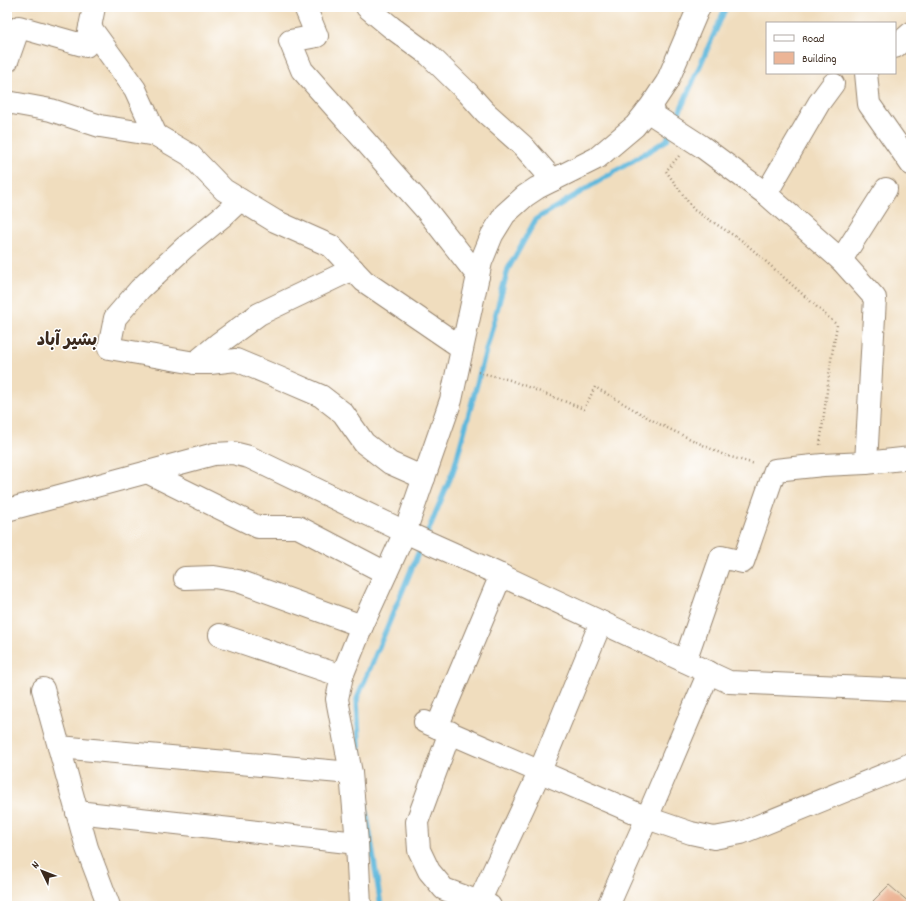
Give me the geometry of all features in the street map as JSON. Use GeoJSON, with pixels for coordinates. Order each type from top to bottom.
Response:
{"type":"FeatureCollection","features":[{"type":"Feature","properties":{"kind":"street"},"geometry":{"type":"LineString","coordinates":[[305,7],[317,36],[290,41],[302,70],[427,212],[478,276]]}},
{"type":"Feature","properties":{"kind":"street"},"geometry":{"type":"LineString","coordinates":[[367,7],[428,55],[467,92],[485,112],[523,146],[553,180]]}},
{"type":"Feature","properties":{"kind":"street"},"geometry":{"type":"LineString","coordinates":[[360,906],[357,843],[351,773],[337,699],[342,676],[362,626],[386,573],[408,533],[424,478],[451,400],[481,262],[492,235],[505,214],[537,188],[597,158],[635,126],[667,82],[699,7]]}},
{"type":"Feature","properties":{"kind":"street"},"geometry":{"type":"LineString","coordinates":[[7,61],[19,27],[86,46],[92,17]]}},
{"type":"Feature","properties":{"kind":"street"},"geometry":{"type":"LineString","coordinates":[[92,17],[135,89],[156,135]]}},
{"type":"Feature","properties":{"kind":"street"},"geometry":{"type":"LineString","coordinates":[[896,46],[911,33]]}},
{"type":"Feature","properties":{"kind":"street"},"geometry":{"type":"LineString","coordinates":[[866,74],[869,104],[911,164]]}},
{"type":"Feature","properties":{"kind":"street"},"geometry":{"type":"LineString","coordinates":[[766,194],[819,103],[833,84]]}},
{"type":"Feature","properties":{"kind":"street"},"geometry":{"type":"LineString","coordinates":[[7,102],[51,110],[100,126],[156,135],[190,154],[224,190],[275,221],[331,246],[364,281],[462,348]]}},
{"type":"Feature","properties":{"kind":"street"},"geometry":{"type":"LineString","coordinates":[[647,111],[694,141],[766,194],[841,260],[875,298],[866,463]]}},
{"type":"Feature","properties":{"kind":"street"},"geometry":{"type":"LineString","coordinates":[[841,260],[886,188]]}},
{"type":"Feature","properties":{"kind":"street"},"geometry":{"type":"LineString","coordinates":[[240,200],[184,248],[140,290],[115,318],[109,348],[195,363],[236,360],[322,396],[343,413],[364,443],[390,463],[424,478]]}},
{"type":"Feature","properties":{"kind":"street"},"geometry":{"type":"LineString","coordinates":[[195,363],[259,314],[353,269]]}},
{"type":"Feature","properties":{"kind":"street"},"geometry":{"type":"LineString","coordinates":[[7,510],[214,454],[233,453],[249,457],[431,544],[501,575],[729,682],[911,690]]}},
{"type":"Feature","properties":{"kind":"street"},"geometry":{"type":"LineString","coordinates":[[684,661],[721,558],[743,562],[775,470],[817,465],[866,463],[911,458]]}},
{"type":"Feature","properties":{"kind":"street"},"geometry":{"type":"LineString","coordinates":[[147,472],[258,527],[298,527],[386,573]]}},
{"type":"Feature","properties":{"kind":"street"},"geometry":{"type":"LineString","coordinates":[[501,575],[437,727],[417,822],[419,850],[429,871],[444,889],[485,904],[601,622]]}},
{"type":"Feature","properties":{"kind":"street"},"geometry":{"type":"LineString","coordinates":[[185,578],[214,577],[238,581],[362,626]]}},
{"type":"Feature","properties":{"kind":"street"},"geometry":{"type":"LineString","coordinates":[[220,635],[342,676]]}},
{"type":"Feature","properties":{"kind":"street"},"geometry":{"type":"LineString","coordinates":[[608,906],[647,818],[708,672]]}},
{"type":"Feature","properties":{"kind":"street"},"geometry":{"type":"LineString","coordinates":[[43,689],[87,848],[109,906]]}},
{"type":"Feature","properties":{"kind":"street"},"geometry":{"type":"LineString","coordinates":[[437,727],[647,818],[691,833],[714,838],[741,833],[911,764]]}},
{"type":"Feature","properties":{"kind":"street"},"geometry":{"type":"LineString","coordinates":[[59,747],[351,773]]}},
{"type":"Feature","properties":{"kind":"street"},"geometry":{"type":"LineString","coordinates":[[77,812],[357,843]]}},
{"type":"Feature","properties":{"kind":"path"},"geometry":{"type":"LineString","coordinates":[[694,141],[666,171],[694,210],[744,242],[836,325],[817,465]]}},
{"type":"Feature","properties":{"kind":"path"},"geometry":{"type":"LineString","coordinates":[[474,371],[510,380],[584,408],[595,387],[659,424],[724,455],[775,470]]}},
{"type":"Feature","properties":{"kind":"building"},"geometry":{"type":"Polygon","coordinates":[[[889,885],[911,904],[911,906],[878,906],[873,901],[889,885]]]}},
{"type":"Feature","properties":{"kind":"waterway"},"geometry":{"type":"LineString","coordinates":[[674,124],[726,7]]}},
{"type":"Feature","properties":{"kind":"waterway"},"geometry":{"type":"LineString","coordinates":[[426,536],[454,469],[508,269],[536,219],[667,140],[670,132]]}},
{"type":"Feature","properties":{"kind":"waterway"},"geometry":{"type":"LineString","coordinates":[[360,765],[357,699],[422,544]]}},
{"type":"Feature","properties":{"kind":"waterway"},"geometry":{"type":"LineString","coordinates":[[362,783],[381,906]]}},
{"type":"Feature","properties":{"kind":"district","name":"بشیر آباد"},"geometry":{"type":"Point","coordinates":[67,341]}}]}
